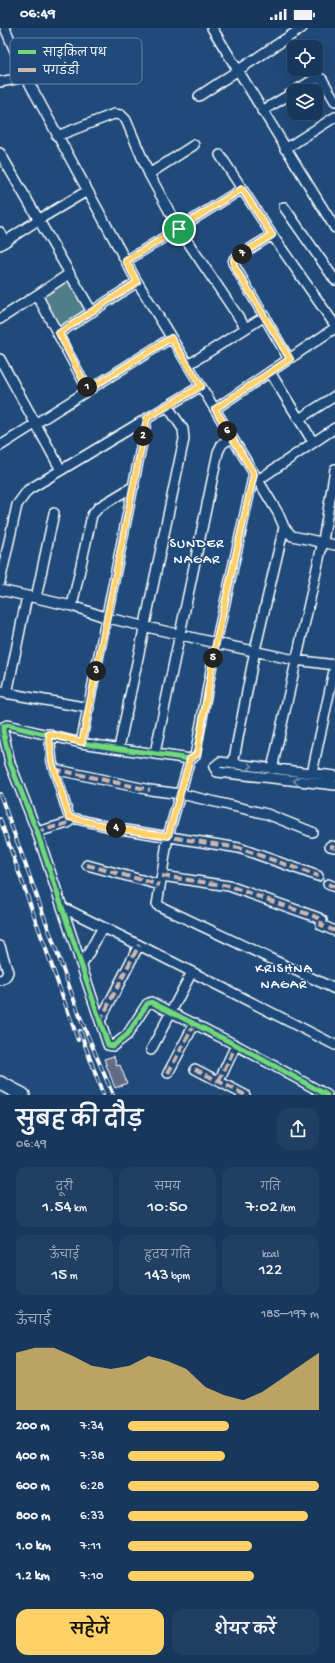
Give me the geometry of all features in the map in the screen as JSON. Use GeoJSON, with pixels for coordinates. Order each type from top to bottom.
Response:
{"type":"FeatureCollection","features":[{"type":"Feature","properties":{"kind":"street"},"geometry":{"type":"LineString","coordinates":[[5,28],[10,40]]}},
{"type":"Feature","properties":{"kind":"street"},"geometry":{"type":"LineString","coordinates":[[212,28],[285,149],[332,217],[335,228]]}},
{"type":"Feature","properties":{"kind":"street"},"geometry":{"type":"LineString","coordinates":[[284,28],[289,37]]}},
{"type":"Feature","properties":{"kind":"street"},"geometry":{"type":"LineString","coordinates":[[199,96],[236,70],[302,28]]}},
{"type":"Feature","properties":{"kind":"street"},"geometry":{"type":"LineString","coordinates":[[307,84],[318,78],[322,79],[335,101]]}},
{"type":"Feature","properties":{"kind":"street"},"geometry":{"type":"LineString","coordinates":[[0,82],[10,80]]}},
{"type":"Feature","properties":{"kind":"street"},"geometry":{"type":"LineString","coordinates":[[30,84],[137,282],[278,513],[284,527],[292,536],[323,541],[335,545]]}},
{"type":"Feature","properties":{"kind":"street"},"geometry":{"type":"LineString","coordinates":[[262,111],[287,96]]}},
{"type":"Feature","properties":{"kind":"street"},"geometry":{"type":"LineString","coordinates":[[57,136],[114,114],[121,115],[126,120],[149,174],[179,229],[246,328]]}},
{"type":"Feature","properties":{"kind":"street"},"geometry":{"type":"LineString","coordinates":[[285,149],[335,117]]}},
{"type":"Feature","properties":{"kind":"street"},"geometry":{"type":"LineString","coordinates":[[149,174],[194,145]]}},
{"type":"Feature","properties":{"kind":"street"},"geometry":{"type":"LineString","coordinates":[[0,153],[4,168],[38,220],[92,312]]}},
{"type":"Feature","properties":{"kind":"street"},"geometry":{"type":"LineString","coordinates":[[215,409],[290,359],[335,326],[272,235],[220,155]]}},
{"type":"Feature","properties":{"kind":"street"},"geometry":{"type":"LineString","coordinates":[[126,261],[242,189]]}},
{"type":"Feature","properties":{"kind":"street"},"geometry":{"type":"LineString","coordinates":[[0,232],[3,243],[87,191]]}},
{"type":"Feature","properties":{"kind":"street"},"geometry":{"type":"LineString","coordinates":[[284,207],[335,280]]}},
{"type":"Feature","properties":{"kind":"street"},"geometry":{"type":"LineString","coordinates":[[272,235],[234,260],[234,266],[290,359]]}},
{"type":"Feature","properties":{"kind":"street"},"geometry":{"type":"LineString","coordinates":[[0,319],[69,274]]}},
{"type":"Feature","properties":{"kind":"street"},"geometry":{"type":"LineString","coordinates":[[59,333],[137,282]]}},
{"type":"Feature","properties":{"kind":"street"},"geometry":{"type":"LineString","coordinates":[[37,295],[59,333],[88,390]]}},
{"type":"Feature","properties":{"kind":"street"},"geometry":{"type":"LineString","coordinates":[[188,365],[265,316]]}},
{"type":"Feature","properties":{"kind":"street"},"geometry":{"type":"LineString","coordinates":[[0,446],[171,338]]}},
{"type":"Feature","properties":{"kind":"street"},"geometry":{"type":"LineString","coordinates":[[0,359],[36,422],[61,470]]}},
{"type":"Feature","properties":{"kind":"street"},"geometry":{"type":"LineString","coordinates":[[270,372],[312,442]]}},
{"type":"Feature","properties":{"kind":"street"},"geometry":{"type":"LineString","coordinates":[[0,582],[18,501],[28,490],[201,386]]}},
{"type":"Feature","properties":{"kind":"street"},"geometry":{"type":"LineString","coordinates":[[299,419],[335,396]]}},
{"type":"Feature","properties":{"kind":"street"},"geometry":{"type":"LineString","coordinates":[[119,748],[184,439],[183,429],[168,407]]}},
{"type":"Feature","properties":{"kind":"street"},"geometry":{"type":"LineString","coordinates":[[82,742],[147,418]]}},
{"type":"Feature","properties":{"kind":"street"},"geometry":{"type":"LineString","coordinates":[[335,428],[256,477],[216,643],[197,754],[190,759],[168,836],[161,881],[156,900],[158,906],[335,989]]}},
{"type":"Feature","properties":{"kind":"street"},"geometry":{"type":"LineString","coordinates":[[155,753],[218,452],[222,444],[231,438]]}},
{"type":"Feature","properties":{"kind":"street"},"geometry":{"type":"LineString","coordinates":[[272,769],[295,660],[323,541],[335,469]]}},
{"type":"Feature","properties":{"kind":"street"},"geometry":{"type":"LineString","coordinates":[[72,606],[92,515],[99,507],[134,486]]}},
{"type":"Feature","properties":{"kind":"street"},"geometry":{"type":"LineString","coordinates":[[54,513],[4,693],[89,708]]}},
{"type":"Feature","properties":{"kind":"street"},"geometry":{"type":"LineString","coordinates":[[233,764],[255,650],[284,527]]}},
{"type":"Feature","properties":{"kind":"street"},"geometry":{"type":"LineString","coordinates":[[0,590],[72,606],[108,618],[144,627],[255,650],[295,660],[335,666],[312,773]]}},
{"type":"Feature","properties":{"kind":"street"},"geometry":{"type":"LineString","coordinates":[[190,759],[82,742],[8,725],[3,727],[10,763],[37,832],[64,908],[106,1040],[111,1046],[122,1040],[127,1035],[149,1002],[155,1002],[327,1095]]}},
{"type":"Feature","properties":{"kind":"street"},"geometry":{"type":"LineString","coordinates":[[37,832],[69,822],[69,817],[54,769],[49,734]]}},
{"type":"Feature","properties":{"kind":"street"},"geometry":{"type":"LineString","coordinates":[[335,776],[220,762],[215,764],[215,770],[218,772],[335,786]]}},
{"type":"Feature","properties":{"kind":"street"},"geometry":{"type":"LineString","coordinates":[[54,769],[150,790],[181,794],[267,814],[312,832]]}},
{"type":"Feature","properties":{"kind":"street"},"geometry":{"type":"LineString","coordinates":[[69,817],[114,828],[240,848],[318,876]]}},
{"type":"Feature","properties":{"kind":"street"},"geometry":{"type":"LineString","coordinates":[[87,865],[161,881],[230,886],[319,918],[322,920],[322,925],[335,931]]}},
{"type":"Feature","properties":{"kind":"street"},"geometry":{"type":"LineString","coordinates":[[64,908],[335,1045]]}},
{"type":"Feature","properties":{"kind":"street"},"geometry":{"type":"LineString","coordinates":[[82,965],[103,927]]}},
{"type":"Feature","properties":{"kind":"street"},"geometry":{"type":"LineString","coordinates":[[100,1021],[139,945]]}},
{"type":"Feature","properties":{"kind":"street"},"geometry":{"type":"LineString","coordinates":[[0,946],[8,972],[5,978],[0,980]]}},
{"type":"Feature","properties":{"kind":"street"},"geometry":{"type":"LineString","coordinates":[[151,1050],[192,972]]}},
{"type":"Feature","properties":{"kind":"street"},"geometry":{"type":"LineString","coordinates":[[168,1073],[194,1023]]}},
{"type":"Feature","properties":{"kind":"street"},"geometry":{"type":"LineString","coordinates":[[219,1081],[236,1045]]}},
{"type":"Feature","properties":{"kind":"street"},"geometry":{"type":"LineString","coordinates":[[195,1069],[245,1095]]}},
{"type":"Feature","properties":{"kind":"street"},"geometry":{"type":"LineString","coordinates":[[0,1083],[23,1095]]}},
{"type":"Feature","properties":{"kind":"green space"},"geometry":{"type":"Polygon","coordinates":[[[71,279],[89,312],[61,330],[41,296],[71,279]]]}},
{"type":"Feature","properties":{"kind":"building"},"geometry":{"type":"Polygon","coordinates":[[[114,1056],[117,1066],[120,1065],[127,1083],[115,1088],[104,1059],[114,1056]]]}},
{"type":"Feature","properties":{"kind":"railway"},"geometry":{"type":"LineString","coordinates":[[0,794],[82,1022],[113,1095]]}},
{"type":"Feature","properties":{"kind":"railway"},"geometry":{"type":"LineString","coordinates":[[0,819],[78,1040]]}},
{"type":"Feature","properties":{"kind":"railway"},"geometry":{"type":"LineString","coordinates":[[80,1031],[103,1095]]}},
{"type":"Feature","properties":{"kind":"marked path"},"geometry":{"type":"LineString","coordinates":[[37,832],[68,823],[70,820],[52,762],[49,734]]}},
{"type":"Feature","properties":{"kind":"marked path"},"geometry":{"type":"LineString","coordinates":[[54,769],[150,790]]}},
{"type":"Feature","properties":{"kind":"marked path"},"geometry":{"type":"LineString","coordinates":[[69,817],[114,828],[239,848],[318,876]]}},
{"type":"Feature","properties":{"kind":"marked path"},"geometry":{"type":"LineString","coordinates":[[330,846],[335,847]]}},
{"type":"Feature","properties":{"kind":"marked path"},"geometry":{"type":"LineString","coordinates":[[87,865],[160,885]]}},
{"type":"Feature","properties":{"kind":"marked path"},"geometry":{"type":"LineString","coordinates":[[162,876],[229,886],[319,918],[322,920],[321,925],[335,931]]}},
{"type":"Feature","properties":{"kind":"marked path"},"geometry":{"type":"LineString","coordinates":[[328,884],[335,887]]}},
{"type":"Feature","properties":{"kind":"marked path"},"geometry":{"type":"LineString","coordinates":[[100,1021],[139,945]]}},
{"type":"Feature","properties":{"kind":"marked path"},"geometry":{"type":"LineString","coordinates":[[168,1073],[195,1023]]}},
{"type":"Feature","properties":{"kind":"marked path"},"geometry":{"type":"LineString","coordinates":[[219,1081],[236,1045]]}},
{"type":"Feature","properties":{"kind":"marked path"},"geometry":{"type":"LineString","coordinates":[[195,1069],[245,1095]]}},
{"type":"Feature","properties":{"kind":"cycle path"},"geometry":{"type":"LineString","coordinates":[[254,473],[216,643],[195,756],[190,759],[81,743],[7,725],[3,727],[3,731],[10,763],[37,832],[108,1045],[113,1046],[127,1035],[147,1004],[151,1002],[236,1045],[327,1095]]}},
{"type":"Feature","properties":{"kind":"district","name":"SUNDER NAGAR"},"geometry":{"type":"Point","coordinates":[197,550]}},
{"type":"Feature","properties":{"kind":"district","name":"KRISHNA NAGAR"},"geometry":{"type":"Point","coordinates":[284,976]}},
{"type":"Feature","properties":{"kind":"route"},"geometry":{"type":"LineString","coordinates":[[242,189],[272,235],[234,259],[233,263],[290,359],[215,409],[231,438],[254,474],[216,643],[197,754],[190,759],[168,836],[114,828],[69,817],[52,762],[49,734],[82,742],[147,418],[168,407],[201,386],[171,338],[88,390],[59,333],[137,282],[126,261],[179,229],[242,189]]}}]}
